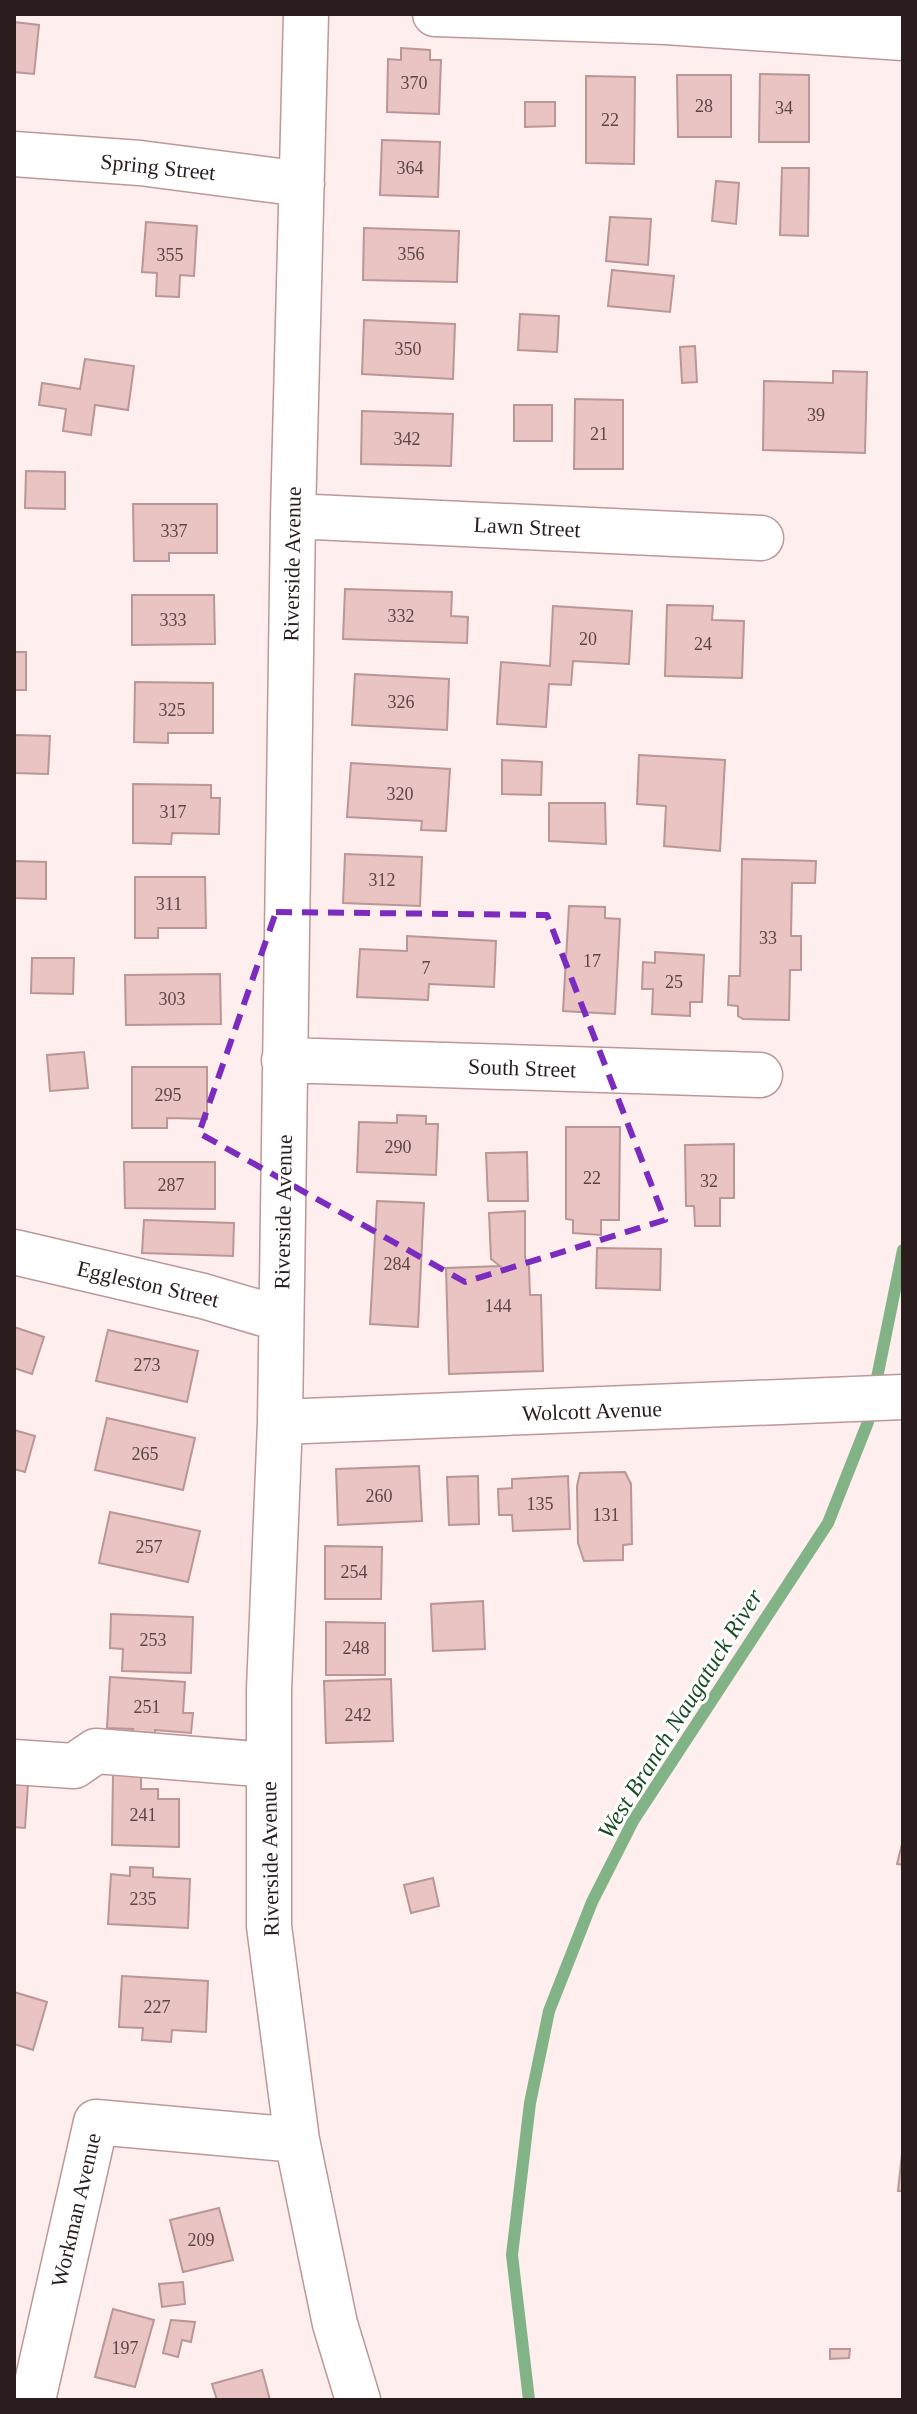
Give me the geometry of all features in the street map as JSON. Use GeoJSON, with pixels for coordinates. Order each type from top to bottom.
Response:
{"type":"FeatureCollection","features":[{"type":"Feature","properties":{"kind":"street","name":"Riverside Avenue"},"geometry":{"type":"LineString","coordinates":[[306,14],[293,516],[280,1422],[269,1765],[269,1926],[297,2140],[335,2324],[358,2400]]}},
{"type":"Feature","properties":{"kind":"street"},"geometry":{"type":"LineString","coordinates":[[435,14],[627,17],[903,38]]}},
{"type":"Feature","properties":{"kind":"street","name":"Spring Street"},"geometry":{"type":"LineString","coordinates":[[14,154],[140,163],[302,184]]}},
{"type":"Feature","properties":{"kind":"street","name":"Lawn Street"},"geometry":{"type":"LineString","coordinates":[[293,516],[761,538]]}},
{"type":"Feature","properties":{"kind":"street","name":"South Street"},"geometry":{"type":"LineString","coordinates":[[284,1060],[760,1075]]}},
{"type":"Feature","properties":{"kind":"street","name":"Eggleston Street"},"geometry":{"type":"LineString","coordinates":[[14,1252],[203,1296],[281,1319]]}},
{"type":"Feature","properties":{"kind":"street","name":"Wolcott Avenue"},"geometry":{"type":"LineString","coordinates":[[280,1422],[903,1397]]}},
{"type":"Feature","properties":{"kind":"street"},"geometry":{"type":"LineString","coordinates":[[14,1762],[74,1766],[96,1751],[269,1765]]}},
{"type":"Feature","properties":{"kind":"street","name":"Workman Avenue"},"geometry":{"type":"LineString","coordinates":[[33,2400],[96,2122],[297,2140]]}},
{"type":"Feature","properties":{"kind":"highlighted area"},"geometry":{"type":"Polygon","coordinates":[[[276,912],[547,915],[665,1220],[465,1282],[199,1133],[276,912]]]}},
{"type":"Feature","properties":{"kind":"building"},"geometry":{"type":"Polygon","coordinates":[[[14,22],[39,25],[34,74],[14,72],[14,22]]]}},
{"type":"Feature","properties":{"kind":"building"},"geometry":{"type":"Polygon","coordinates":[[[401,48],[430,50],[430,60],[441,60],[439,114],[387,112],[388,59],[401,60],[401,48]]]}},
{"type":"Feature","properties":{"kind":"building"},"geometry":{"type":"Polygon","coordinates":[[[760,74],[809,75],[809,142],[759,142],[760,74]]]}},
{"type":"Feature","properties":{"kind":"building"},"geometry":{"type":"Polygon","coordinates":[[[677,75],[731,75],[731,137],[678,137],[677,75]]]}},
{"type":"Feature","properties":{"kind":"building"},"geometry":{"type":"Polygon","coordinates":[[[586,76],[635,77],[634,164],[586,163],[586,76]]]}},
{"type":"Feature","properties":{"kind":"building"},"geometry":{"type":"Polygon","coordinates":[[[525,102],[555,102],[555,126],[525,127],[525,102]]]}},
{"type":"Feature","properties":{"kind":"building"},"geometry":{"type":"Polygon","coordinates":[[[382,140],[440,142],[438,197],[380,195],[382,140]]]}},
{"type":"Feature","properties":{"kind":"building"},"geometry":{"type":"Polygon","coordinates":[[[782,168],[809,168],[808,236],[780,235],[782,168]]]}},
{"type":"Feature","properties":{"kind":"building"},"geometry":{"type":"Polygon","coordinates":[[[716,181],[739,183],[736,224],[712,221],[716,181]]]}},
{"type":"Feature","properties":{"kind":"building"},"geometry":{"type":"Polygon","coordinates":[[[610,217],[651,219],[648,265],[606,261],[610,217]]]}},
{"type":"Feature","properties":{"kind":"building"},"geometry":{"type":"Polygon","coordinates":[[[146,222],[197,226],[194,276],[180,275],[179,297],[156,296],[157,273],[142,272],[146,222]]]}},
{"type":"Feature","properties":{"kind":"building"},"geometry":{"type":"Polygon","coordinates":[[[364,228],[459,231],[457,282],[363,280],[364,228]]]}},
{"type":"Feature","properties":{"kind":"building"},"geometry":{"type":"Polygon","coordinates":[[[612,270],[674,276],[670,312],[608,306],[612,270]]]}},
{"type":"Feature","properties":{"kind":"building"},"geometry":{"type":"Polygon","coordinates":[[[520,314],[559,316],[557,352],[518,350],[520,314]]]}},
{"type":"Feature","properties":{"kind":"building"},"geometry":{"type":"Polygon","coordinates":[[[364,320],[455,324],[453,379],[362,374],[364,320]]]}},
{"type":"Feature","properties":{"kind":"building"},"geometry":{"type":"Polygon","coordinates":[[[695,346],[697,382],[682,383],[680,347],[695,346]]]}},
{"type":"Feature","properties":{"kind":"building"},"geometry":{"type":"Polygon","coordinates":[[[85,359],[134,366],[128,410],[95,405],[91,435],[63,431],[66,409],[39,405],[42,383],[80,389],[85,359]]]}},
{"type":"Feature","properties":{"kind":"building"},"geometry":{"type":"Polygon","coordinates":[[[833,371],[867,372],[865,453],[763,450],[764,381],[833,383],[833,371]]]}},
{"type":"Feature","properties":{"kind":"building"},"geometry":{"type":"Polygon","coordinates":[[[575,399],[623,400],[623,469],[574,469],[575,399]]]}},
{"type":"Feature","properties":{"kind":"building"},"geometry":{"type":"Polygon","coordinates":[[[514,405],[552,405],[552,441],[514,441],[514,405]]]}},
{"type":"Feature","properties":{"kind":"building"},"geometry":{"type":"Polygon","coordinates":[[[362,411],[453,414],[451,466],[361,464],[362,411]]]}},
{"type":"Feature","properties":{"kind":"building"},"geometry":{"type":"Polygon","coordinates":[[[26,471],[65,472],[65,509],[25,508],[26,471]]]}},
{"type":"Feature","properties":{"kind":"building"},"geometry":{"type":"Polygon","coordinates":[[[133,504],[217,504],[217,553],[169,553],[169,561],[134,561],[133,504]]]}},
{"type":"Feature","properties":{"kind":"building"},"geometry":{"type":"Polygon","coordinates":[[[345,589],[452,592],[451,616],[468,617],[467,643],[343,639],[345,589]]]}},
{"type":"Feature","properties":{"kind":"building"},"geometry":{"type":"Polygon","coordinates":[[[132,595],[214,595],[215,644],[132,645],[132,595]]]}},
{"type":"Feature","properties":{"kind":"building"},"geometry":{"type":"Polygon","coordinates":[[[667,605],[713,606],[712,620],[744,621],[742,678],[665,676],[667,605]]]}},
{"type":"Feature","properties":{"kind":"building"},"geometry":{"type":"Polygon","coordinates":[[[553,606],[632,611],[629,664],[573,661],[571,685],[549,684],[546,727],[497,724],[501,662],[550,666],[553,606]]]}},
{"type":"Feature","properties":{"kind":"building"},"geometry":{"type":"Polygon","coordinates":[[[14,652],[26,652],[26,690],[14,690],[14,652]]]}},
{"type":"Feature","properties":{"kind":"building"},"geometry":{"type":"Polygon","coordinates":[[[355,674],[449,679],[447,730],[352,725],[355,674]]]}},
{"type":"Feature","properties":{"kind":"building"},"geometry":{"type":"Polygon","coordinates":[[[135,682],[213,683],[213,733],[168,733],[168,743],[134,742],[135,682]]]}},
{"type":"Feature","properties":{"kind":"building"},"geometry":{"type":"Polygon","coordinates":[[[14,735],[50,736],[48,774],[14,773],[14,735]]]}},
{"type":"Feature","properties":{"kind":"building"},"geometry":{"type":"Polygon","coordinates":[[[639,755],[725,760],[720,851],[664,846],[666,806],[637,804],[639,755]]]}},
{"type":"Feature","properties":{"kind":"building"},"geometry":{"type":"Polygon","coordinates":[[[502,760],[542,762],[541,795],[502,794],[502,760]]]}},
{"type":"Feature","properties":{"kind":"building"},"geometry":{"type":"Polygon","coordinates":[[[351,763],[450,769],[446,831],[421,830],[422,821],[347,817],[351,763]]]}},
{"type":"Feature","properties":{"kind":"building"},"geometry":{"type":"Polygon","coordinates":[[[133,784],[211,785],[211,798],[220,798],[219,834],[172,833],[171,844],[133,843],[133,784]]]}},
{"type":"Feature","properties":{"kind":"building"},"geometry":{"type":"Polygon","coordinates":[[[549,803],[605,803],[606,844],[549,841],[549,803]]]}},
{"type":"Feature","properties":{"kind":"building"},"geometry":{"type":"Polygon","coordinates":[[[345,854],[422,857],[420,906],[343,903],[345,854]]]}},
{"type":"Feature","properties":{"kind":"building"},"geometry":{"type":"Polygon","coordinates":[[[742,859],[816,861],[815,883],[792,883],[791,936],[801,936],[801,970],[790,970],[789,1020],[743,1019],[738,1016],[738,1006],[728,1005],[729,976],[740,976],[742,859]]]}},
{"type":"Feature","properties":{"kind":"building"},"geometry":{"type":"Polygon","coordinates":[[[14,861],[46,862],[46,899],[14,898],[14,861]]]}},
{"type":"Feature","properties":{"kind":"building"},"geometry":{"type":"Polygon","coordinates":[[[135,877],[205,877],[206,928],[158,928],[158,938],[135,938],[135,877]]]}},
{"type":"Feature","properties":{"kind":"building"},"geometry":{"type":"Polygon","coordinates":[[[569,906],[605,907],[605,918],[620,919],[615,1014],[563,1011],[569,906]]]}},
{"type":"Feature","properties":{"kind":"building"},"geometry":{"type":"Polygon","coordinates":[[[407,936],[496,941],[494,987],[429,984],[428,1000],[357,997],[360,949],[407,951],[407,936]]]}},
{"type":"Feature","properties":{"kind":"building"},"geometry":{"type":"Polygon","coordinates":[[[655,952],[704,955],[702,1002],[690,1002],[690,1016],[652,1014],[653,989],[642,989],[643,962],[655,963],[655,952]]]}},
{"type":"Feature","properties":{"kind":"building"},"geometry":{"type":"Polygon","coordinates":[[[32,958],[74,958],[73,994],[31,993],[32,958]]]}},
{"type":"Feature","properties":{"kind":"building"},"geometry":{"type":"Polygon","coordinates":[[[220,974],[221,1024],[126,1025],[125,975],[220,974]]]}},
{"type":"Feature","properties":{"kind":"building"},"geometry":{"type":"Polygon","coordinates":[[[84,1052],[88,1088],[50,1091],[47,1055],[84,1052]]]}},
{"type":"Feature","properties":{"kind":"building"},"geometry":{"type":"Polygon","coordinates":[[[132,1067],[207,1067],[207,1119],[167,1118],[167,1128],[132,1128],[132,1067]]]}},
{"type":"Feature","properties":{"kind":"building"},"geometry":{"type":"Polygon","coordinates":[[[397,1115],[426,1116],[426,1124],[438,1124],[436,1175],[357,1172],[359,1122],[397,1123],[397,1115]]]}},
{"type":"Feature","properties":{"kind":"building"},"geometry":{"type":"Polygon","coordinates":[[[566,1127],[620,1127],[619,1220],[601,1220],[601,1235],[573,1233],[573,1220],[566,1219],[566,1127]]]}},
{"type":"Feature","properties":{"kind":"building"},"geometry":{"type":"Polygon","coordinates":[[[734,1144],[734,1198],[720,1198],[720,1226],[695,1226],[694,1206],[686,1206],[685,1145],[734,1144]]]}},
{"type":"Feature","properties":{"kind":"building"},"geometry":{"type":"Polygon","coordinates":[[[527,1152],[528,1201],[488,1201],[486,1153],[527,1152]]]}},
{"type":"Feature","properties":{"kind":"building"},"geometry":{"type":"Polygon","coordinates":[[[124,1162],[215,1162],[215,1209],[125,1208],[124,1162]]]}},
{"type":"Feature","properties":{"kind":"building"},"geometry":{"type":"Polygon","coordinates":[[[377,1201],[424,1203],[418,1327],[370,1324],[377,1201]]]}},
{"type":"Feature","properties":{"kind":"building"},"geometry":{"type":"Polygon","coordinates":[[[525,1211],[525,1257],[529,1267],[530,1295],[541,1295],[543,1371],[449,1374],[446,1268],[500,1266],[491,1259],[489,1213],[525,1211]]]}},
{"type":"Feature","properties":{"kind":"building"},"geometry":{"type":"Polygon","coordinates":[[[144,1220],[234,1223],[233,1256],[142,1253],[144,1220]]]}},
{"type":"Feature","properties":{"kind":"building"},"geometry":{"type":"Polygon","coordinates":[[[597,1248],[661,1249],[660,1290],[596,1288],[597,1248]]]}},
{"type":"Feature","properties":{"kind":"building"},"geometry":{"type":"Polygon","coordinates":[[[14,1327],[44,1337],[32,1374],[14,1368],[14,1327]]]}},
{"type":"Feature","properties":{"kind":"building"},"geometry":{"type":"Polygon","coordinates":[[[108,1330],[198,1351],[187,1402],[96,1381],[108,1330]]]}},
{"type":"Feature","properties":{"kind":"building"},"geometry":{"type":"Polygon","coordinates":[[[107,1418],[195,1438],[183,1490],[95,1470],[107,1418]]]}},
{"type":"Feature","properties":{"kind":"building"},"geometry":{"type":"Polygon","coordinates":[[[14,1430],[35,1436],[25,1472],[14,1469],[14,1430]]]}},
{"type":"Feature","properties":{"kind":"building"},"geometry":{"type":"Polygon","coordinates":[[[419,1466],[422,1521],[338,1525],[336,1469],[419,1466]]]}},
{"type":"Feature","properties":{"kind":"building"},"geometry":{"type":"Polygon","coordinates":[[[625,1472],[631,1484],[632,1544],[623,1545],[623,1560],[584,1561],[578,1543],[577,1486],[580,1473],[625,1472]]]}},
{"type":"Feature","properties":{"kind":"building"},"geometry":{"type":"Polygon","coordinates":[[[478,1476],[479,1524],[449,1525],[447,1477],[478,1476]]]}},
{"type":"Feature","properties":{"kind":"building"},"geometry":{"type":"Polygon","coordinates":[[[568,1476],[570,1529],[513,1531],[512,1515],[499,1515],[498,1489],[512,1488],[512,1479],[568,1476]]]}},
{"type":"Feature","properties":{"kind":"building"},"geometry":{"type":"Polygon","coordinates":[[[110,1512],[200,1531],[188,1582],[99,1563],[110,1512]]]}},
{"type":"Feature","properties":{"kind":"building"},"geometry":{"type":"Polygon","coordinates":[[[325,1546],[382,1547],[381,1599],[325,1599],[325,1546]]]}},
{"type":"Feature","properties":{"kind":"building"},"geometry":{"type":"Polygon","coordinates":[[[483,1601],[485,1649],[433,1651],[431,1604],[483,1601]]]}},
{"type":"Feature","properties":{"kind":"building"},"geometry":{"type":"Polygon","coordinates":[[[111,1614],[193,1617],[191,1673],[122,1671],[123,1649],[110,1648],[111,1614]]]}},
{"type":"Feature","properties":{"kind":"building"},"geometry":{"type":"Polygon","coordinates":[[[326,1622],[385,1623],[385,1675],[326,1675],[326,1622]]]}},
{"type":"Feature","properties":{"kind":"building"},"geometry":{"type":"Polygon","coordinates":[[[110,1677],[185,1682],[183,1713],[193,1713],[191,1733],[155,1730],[155,1740],[132,1738],[133,1729],[107,1728],[110,1677]]]}},
{"type":"Feature","properties":{"kind":"building"},"geometry":{"type":"Polygon","coordinates":[[[391,1679],[393,1741],[326,1743],[324,1681],[391,1679]]]}},
{"type":"Feature","properties":{"kind":"building"},"geometry":{"type":"Polygon","coordinates":[[[14,1769],[29,1770],[25,1828],[14,1827],[14,1769]]]}},
{"type":"Feature","properties":{"kind":"building"},"geometry":{"type":"Polygon","coordinates":[[[113,1773],[141,1774],[141,1789],[158,1789],[158,1799],[179,1799],[179,1847],[112,1845],[113,1773]]]}},
{"type":"Feature","properties":{"kind":"building"},"geometry":{"type":"Polygon","coordinates":[[[903,1840],[903,1865],[897,1864],[903,1840]]]}},
{"type":"Feature","properties":{"kind":"building"},"geometry":{"type":"Polygon","coordinates":[[[130,1867],[153,1868],[153,1877],[190,1879],[188,1928],[108,1924],[111,1874],[130,1876],[130,1867]]]}},
{"type":"Feature","properties":{"kind":"building"},"geometry":{"type":"Polygon","coordinates":[[[433,1878],[439,1906],[411,1913],[404,1885],[433,1878]]]}},
{"type":"Feature","properties":{"kind":"building"},"geometry":{"type":"Polygon","coordinates":[[[122,1976],[208,1981],[206,2032],[172,2030],[171,2042],[142,2040],[143,2028],[119,2027],[122,1976]]]}},
{"type":"Feature","properties":{"kind":"building"},"geometry":{"type":"Polygon","coordinates":[[[14,1992],[47,2002],[33,2050],[14,2044],[14,1992]]]}},
{"type":"Feature","properties":{"kind":"building"},"geometry":{"type":"Polygon","coordinates":[[[902,2154],[903,2191],[898,2191],[902,2154]]]}},
{"type":"Feature","properties":{"kind":"building"},"geometry":{"type":"Polygon","coordinates":[[[219,2208],[233,2260],[183,2272],[170,2220],[219,2208]]]}},
{"type":"Feature","properties":{"kind":"building"},"geometry":{"type":"Polygon","coordinates":[[[183,2282],[185,2304],[162,2307],[159,2284],[183,2282]]]}},
{"type":"Feature","properties":{"kind":"building"},"geometry":{"type":"Polygon","coordinates":[[[113,2309],[154,2320],[135,2387],[95,2377],[113,2309]]]}},
{"type":"Feature","properties":{"kind":"building"},"geometry":{"type":"Polygon","coordinates":[[[171,2320],[195,2322],[191,2342],[182,2340],[178,2357],[163,2353],[171,2320]]]}},
{"type":"Feature","properties":{"kind":"building"},"geometry":{"type":"Polygon","coordinates":[[[830,2349],[850,2349],[849,2358],[830,2359],[830,2349]]]}},
{"type":"Feature","properties":{"kind":"building"},"geometry":{"type":"Polygon","coordinates":[[[262,2370],[270,2400],[217,2400],[212,2384],[262,2370]]]}},
{"type":"Feature","properties":{"kind":"waterway","name":"West Branch Naugatuck River"},"geometry":{"type":"LineString","coordinates":[[529,2400],[512,2255],[530,2103],[549,2011],[592,1902],[633,1821],[828,1523],[868,1422],[903,1250]]}}]}
